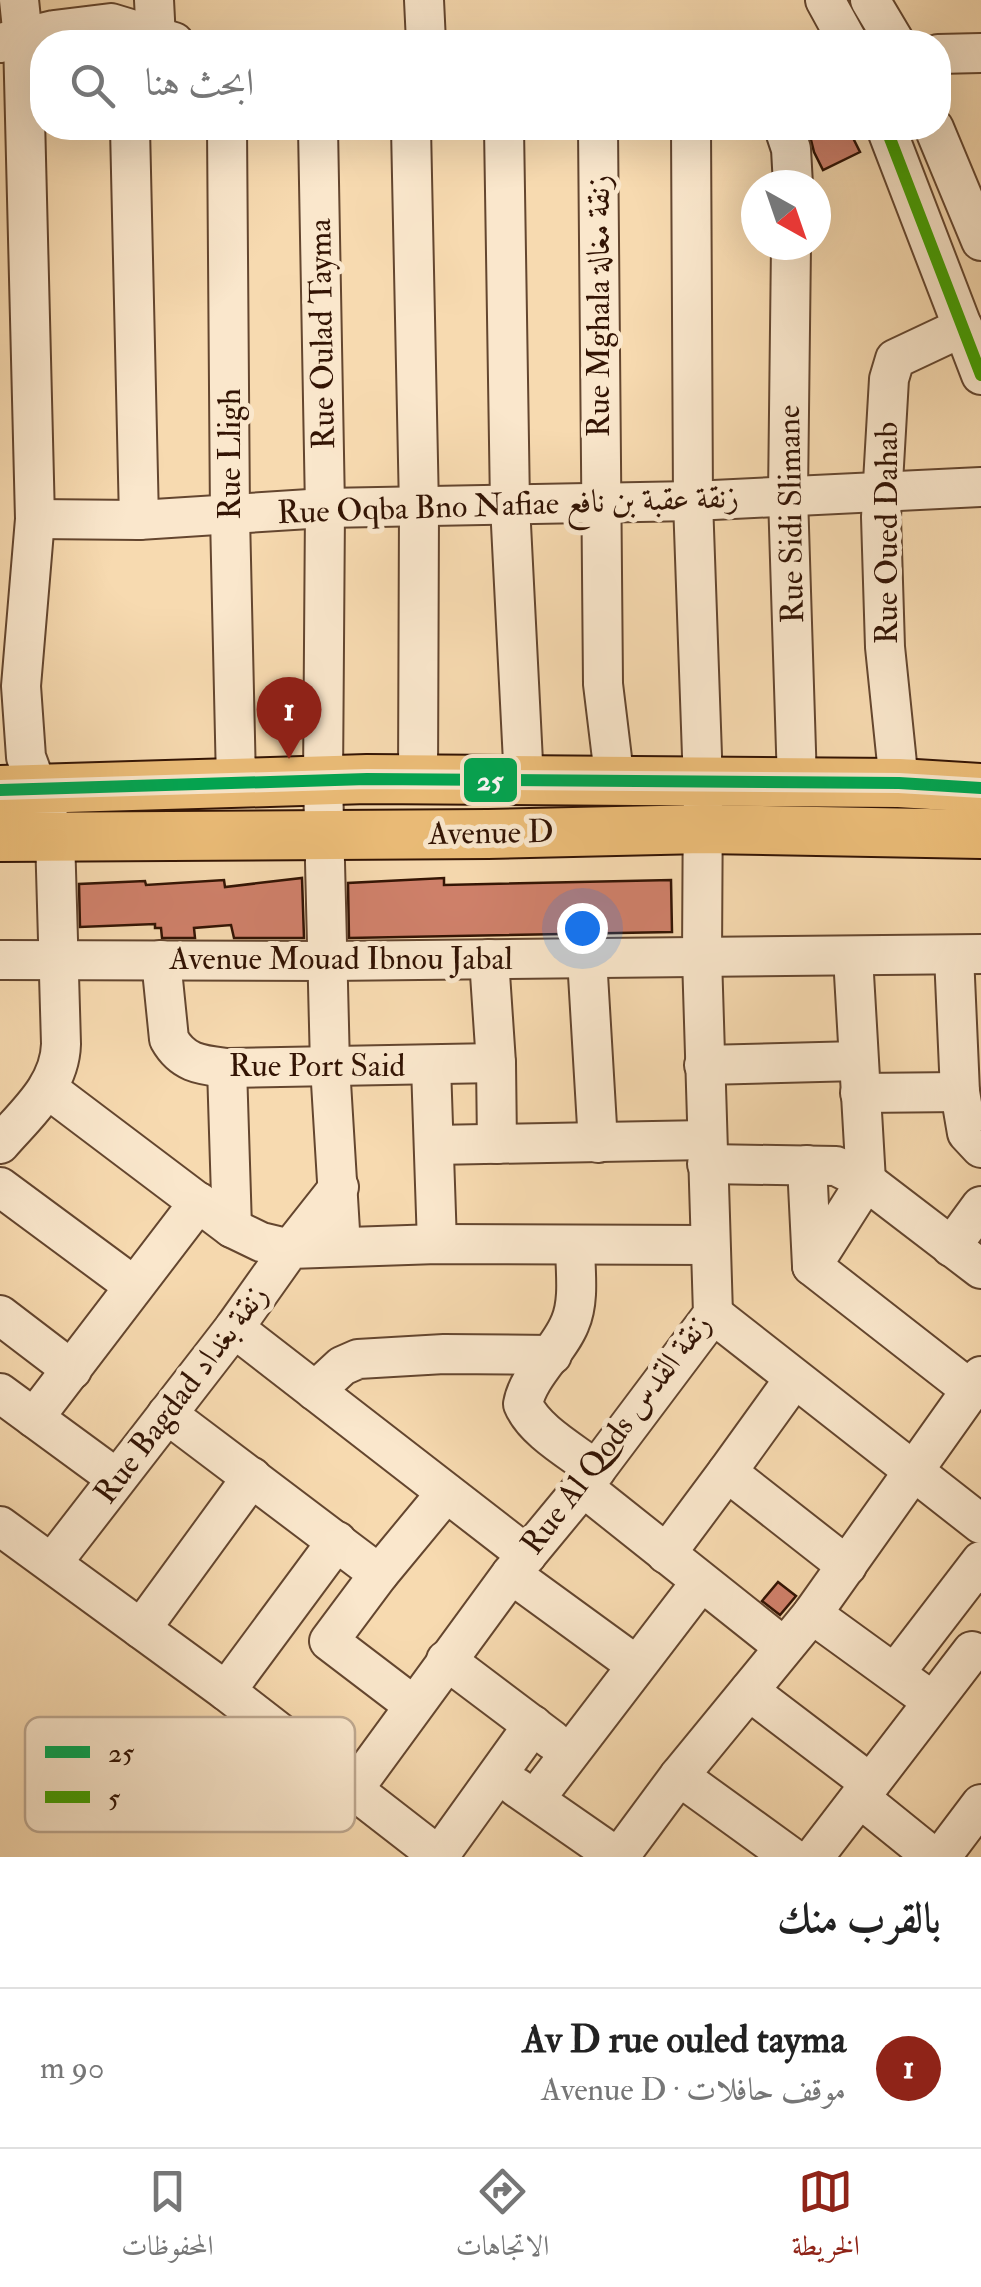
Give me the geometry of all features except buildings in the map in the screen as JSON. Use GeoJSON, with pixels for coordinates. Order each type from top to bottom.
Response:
{"type":"FeatureCollection","features":[{"type":"Feature","properties":{"kind":"main road","name":"Avenue D"},"geometry":{"type":"LineString","coordinates":[[19,790],[236,781],[615,783],[703,806],[981,834]]}},
{"type":"Feature","properties":{"kind":"main road","name":"Avenue D"},"geometry":{"type":"LineString","coordinates":[[0,837],[488,834],[703,806],[796,782],[981,788]]}},
{"type":"Feature","properties":{"kind":"street"},"geometry":{"type":"LineString","coordinates":[[0,1144],[48,1089],[61,1056],[54,836],[19,790],[26,757],[11,687],[34,519],[17,464],[11,41],[19,0]]}},
{"type":"Feature","properties":{"kind":"street"},"geometry":{"type":"LineString","coordinates":[[148,30],[154,0]]}},
{"type":"Feature","properties":{"kind":"street"},"geometry":{"type":"LineString","coordinates":[[424,0],[425,30]]}},
{"type":"Feature","properties":{"kind":"street"},"geometry":{"type":"LineString","coordinates":[[825,0],[841,30]]}},
{"type":"Feature","properties":{"kind":"street"},"geometry":{"type":"LineString","coordinates":[[870,0],[888,30]]}},
{"type":"Feature","properties":{"kind":"street"},"geometry":{"type":"LineString","coordinates":[[64,30],[93,24],[116,30]]}},
{"type":"Feature","properties":{"kind":"street"},"geometry":{"type":"LineString","coordinates":[[951,53],[981,52]]}},
{"type":"Feature","properties":{"kind":"street"},"geometry":{"type":"LineString","coordinates":[[130,140],[139,520]]}},
{"type":"Feature","properties":{"kind":"street","name":"Rue Lligh"},"geometry":{"type":"LineString","coordinates":[[228,140],[236,781]]}},
{"type":"Feature","properties":{"kind":"street","name":"Rue Oulad Tayma"},"geometry":{"type":"LineString","coordinates":[[318,140],[325,508],[323,781]]}},
{"type":"Feature","properties":{"kind":"street"},"geometry":{"type":"LineString","coordinates":[[410,140],[419,508],[418,782]]}},
{"type":"Feature","properties":{"kind":"street"},"geometry":{"type":"LineString","coordinates":[[504,140],[510,505],[524,782]]}},
{"type":"Feature","properties":{"kind":"street","name":"Rue Mghala زنقة مغالة"},"geometry":{"type":"LineString","coordinates":[[598,140],[603,684],[615,783]]}},
{"type":"Feature","properties":{"kind":"street","name":"Rue Al Qods زنقة القدس"},"geometry":{"type":"LineString","coordinates":[[355,1789],[446,1660],[589,1479],[712,1314],[693,501],[692,140]]}},
{"type":"Feature","properties":{"kind":"street"},"geometry":{"type":"LineString","coordinates":[[788,140],[792,170]]}},
{"type":"Feature","properties":{"kind":"street"},"geometry":{"type":"LineString","coordinates":[[891,140],[981,375]]}},
{"type":"Feature","properties":{"kind":"street"},"geometry":{"type":"LineString","coordinates":[[939,140],[981,241]]}},
{"type":"Feature","properties":{"kind":"street","name":"Rue Sidi Slimane"},"geometry":{"type":"LineString","coordinates":[[791,260],[788,496],[796,782]]}},
{"type":"Feature","properties":{"kind":"street","name":"Rue Oued Dahab"},"geometry":{"type":"LineString","coordinates":[[899,783],[885,647],[881,492],[890,379],[896,359],[963,327]]}},
{"type":"Feature","properties":{"kind":"street","name":"Rue Oqba Bno Nafiae زنقة عقبة بن نافع"},"geometry":{"type":"LineString","coordinates":[[34,519],[139,520],[325,508],[693,501],[981,486]]}},
{"type":"Feature","properties":{"kind":"street"},"geometry":{"type":"LineString","coordinates":[[318,1248],[339,1187],[330,1066],[323,781]]}},
{"type":"Feature","properties":{"kind":"street"},"geometry":{"type":"LineString","coordinates":[[968,954],[967,1133],[981,1148]]}},
{"type":"Feature","properties":{"kind":"street","name":"Avenue Mouad Ibnou Jabal"},"geometry":{"type":"LineString","coordinates":[[0,960],[329,961],[968,954]]}},
{"type":"Feature","properties":{"kind":"street"},"geometry":{"type":"LineString","coordinates":[[812,1266],[866,1182],[853,957]]}},
{"type":"Feature","properties":{"kind":"street"},"geometry":{"type":"LineString","coordinates":[[587,958],[598,1142]]}},
{"type":"Feature","properties":{"kind":"street"},"geometry":{"type":"LineString","coordinates":[[488,959],[497,1144]]}},
{"type":"Feature","properties":{"kind":"street","name":"Rue Port Said"},"geometry":{"type":"LineString","coordinates":[[161,960],[165,1016],[174,1048],[194,1064],[227,1068],[496,1063]]}},
{"type":"Feature","properties":{"kind":"street"},"geometry":{"type":"LineString","coordinates":[[704,1065],[859,1077],[967,1075]]}},
{"type":"Feature","properties":{"kind":"street"},"geometry":{"type":"LineString","coordinates":[[431,1066],[436,1244]]}},
{"type":"Feature","properties":{"kind":"street"},"geometry":{"type":"LineString","coordinates":[[227,1068],[232,1228]]}},
{"type":"Feature","properties":{"kind":"street"},"geometry":{"type":"LineString","coordinates":[[48,1089],[232,1228],[261,1242],[318,1248],[436,1244],[708,1245]]}},
{"type":"Feature","properties":{"kind":"street"},"geometry":{"type":"LineString","coordinates":[[434,1145],[598,1142],[836,1166],[866,1182],[966,1258],[981,1206]]}},
{"type":"Feature","properties":{"kind":"street"},"geometry":{"type":"LineString","coordinates":[[807,1165],[812,1266]]}},
{"type":"Feature","properties":{"kind":"street"},"geometry":{"type":"LineString","coordinates":[[0,1187],[134,1286]]}},
{"type":"Feature","properties":{"kind":"street","name":"Rue Bagdad زنقة بغداد"},"geometry":{"type":"LineString","coordinates":[[52,1563],[234,1328],[318,1248],[339,1187]]}},
{"type":"Feature","properties":{"kind":"street"},"geometry":{"type":"LineString","coordinates":[[34,1418],[199,1202]]}},
{"type":"Feature","properties":{"kind":"street"},"geometry":{"type":"LineString","coordinates":[[574,1245],[573,1316],[527,1392],[524,1408],[666,1554],[784,1647]]}},
{"type":"Feature","properties":{"kind":"street"},"geometry":{"type":"LineString","coordinates":[[496,1774],[618,1857],[812,1614],[976,1383],[812,1266]]}},
{"type":"Feature","properties":{"kind":"street"},"geometry":{"type":"LineString","coordinates":[[712,1314],[981,1524]]}},
{"type":"Feature","properties":{"kind":"street"},"geometry":{"type":"LineString","coordinates":[[1,1319],[72,1370]]}},
{"type":"Feature","properties":{"kind":"street"},"geometry":{"type":"LineString","coordinates":[[234,1328],[446,1493],[519,1564],[636,1665]]}},
{"type":"Feature","properties":{"kind":"street"},"geometry":{"type":"LineString","coordinates":[[315,1391],[342,1366],[358,1359],[489,1353],[552,1355]]}},
{"type":"Feature","properties":{"kind":"street"},"geometry":{"type":"LineString","coordinates":[[666,1554],[794,1379]]}},
{"type":"Feature","properties":{"kind":"street"},"geometry":{"type":"LineString","coordinates":[[0,1392],[116,1478]]}},
{"type":"Feature","properties":{"kind":"street"},"geometry":{"type":"LineString","coordinates":[[167,1414],[379,1574]]}},
{"type":"Feature","properties":{"kind":"street"},"geometry":{"type":"LineString","coordinates":[[727,1472],[847,1566]]}},
{"type":"Feature","properties":{"kind":"street"},"geometry":{"type":"LineString","coordinates":[[141,1629],[252,1477]]}},
{"type":"Feature","properties":{"kind":"street"},"geometry":{"type":"LineString","coordinates":[[329,1640],[446,1493]]}},
{"type":"Feature","properties":{"kind":"street"},"geometry":{"type":"LineString","coordinates":[[0,1526],[260,1717]]}},
{"type":"Feature","properties":{"kind":"street"},"geometry":{"type":"LineString","coordinates":[[226,1691],[337,1542]]}},
{"type":"Feature","properties":{"kind":"street"},"geometry":{"type":"LineString","coordinates":[[895,1673],[981,1561]]}},
{"type":"Feature","properties":{"kind":"street"},"geometry":{"type":"LineString","coordinates":[[534,1800],[702,1582]]}},
{"type":"Feature","properties":{"kind":"street"},"geometry":{"type":"LineString","coordinates":[[286,1610],[413,1706]]}},
{"type":"Feature","properties":{"kind":"street"},"geometry":{"type":"LineString","coordinates":[[812,1614],[932,1701]]}},
{"type":"Feature","properties":{"kind":"street"},"geometry":{"type":"LineString","coordinates":[[814,1857],[932,1701],[976,1654],[935,1622]]}},
{"type":"Feature","properties":{"kind":"street"},"geometry":{"type":"LineString","coordinates":[[446,1660],[569,1754]]}},
{"type":"Feature","properties":{"kind":"street"},"geometry":{"type":"LineString","coordinates":[[749,1691],[865,1791],[933,1857]]}},
{"type":"Feature","properties":{"kind":"street"},"geometry":{"type":"LineString","coordinates":[[355,1791],[440,1857],[532,1725]]}},
{"type":"Feature","properties":{"kind":"street"},"geometry":{"type":"LineString","coordinates":[[679,1776],[771,1851]]}},
{"type":"Feature","properties":{"kind":"street"},"geometry":{"type":"LineString","coordinates":[[941,1857],[981,1804]]}},
{"type":"Feature","properties":{"kind":"transit line","name":"5"},"geometry":{"type":"LineString","coordinates":[[891,140],[981,375]]}},
{"type":"Feature","properties":{"kind":"transit line","name":"25"},"geometry":{"type":"LineString","coordinates":[[0,790],[367,779],[899,783],[981,788]]}},
{"type":"Feature","properties":{"kind":"place","name":"Av D rue ouled tayma"},"geometry":{"type":"Point","coordinates":[289,759]}}]}
